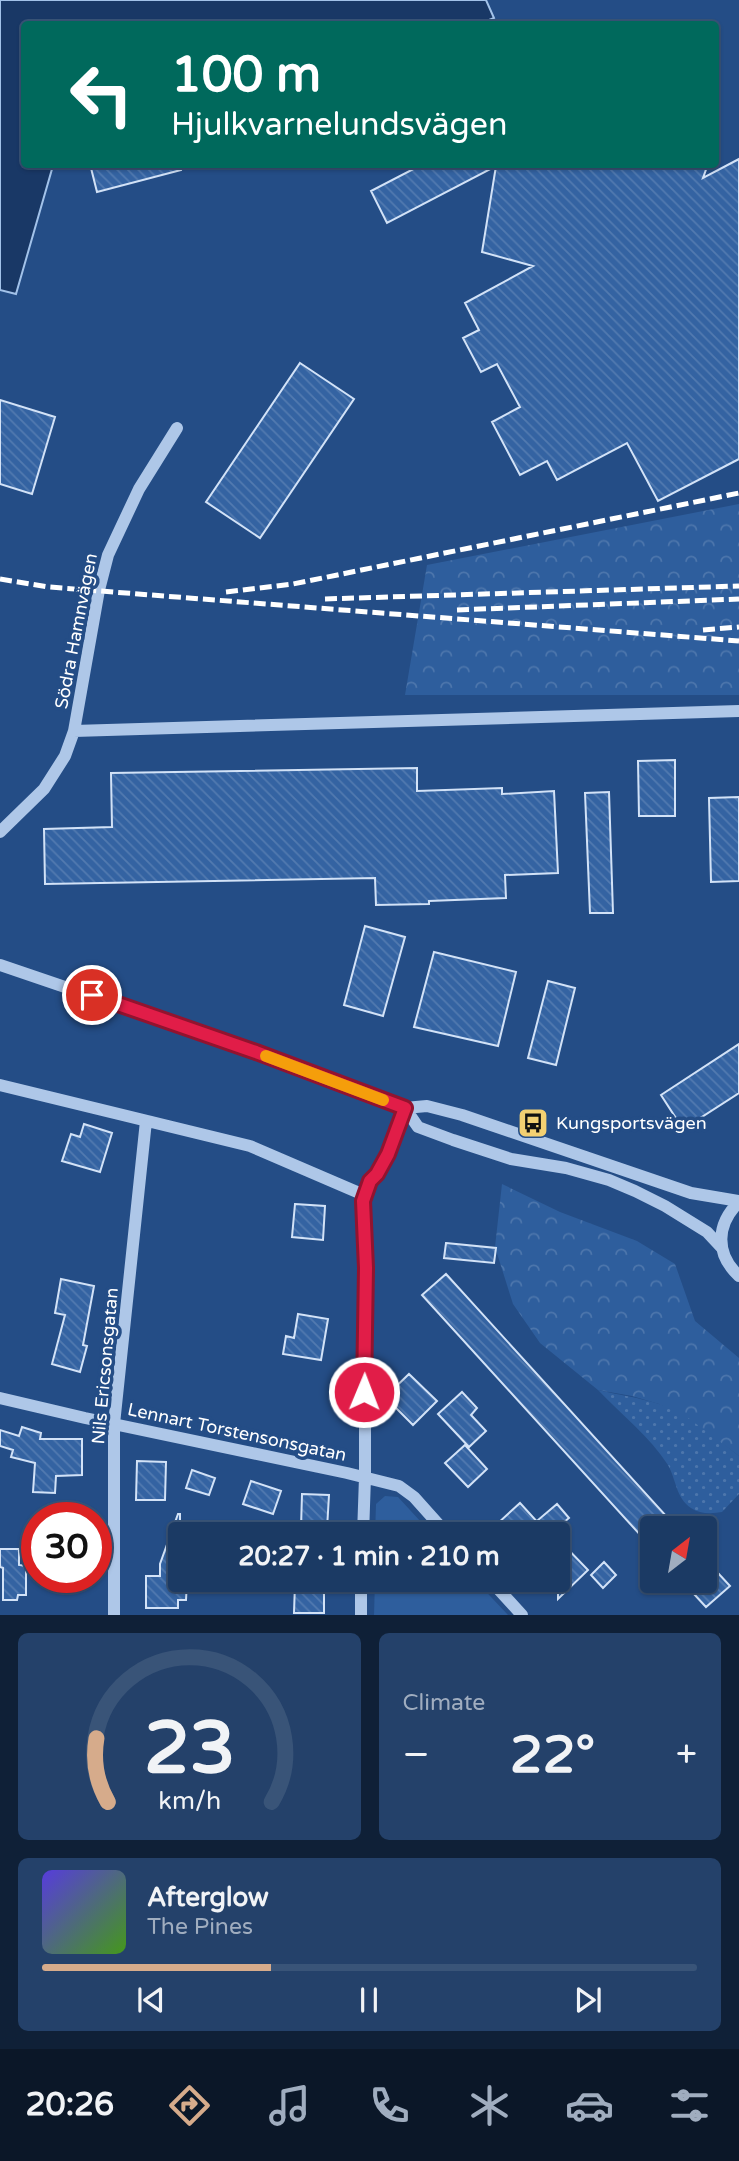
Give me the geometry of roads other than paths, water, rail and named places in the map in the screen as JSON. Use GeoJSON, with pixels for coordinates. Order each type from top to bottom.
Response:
{"type":"FeatureCollection","features":[{"type":"Feature","properties":{"kind":"street","name":"Södra Hamnvägen"},"geometry":{"type":"LineString","coordinates":[[0,832],[44,789],[65,756],[74,731],[99,590],[108,555],[139,489],[177,428]]}},
{"type":"Feature","properties":{"kind":"street"},"geometry":{"type":"LineString","coordinates":[[74,731],[739,711]]}},
{"type":"Feature","properties":{"kind":"street"},"geometry":{"type":"LineString","coordinates":[[0,965],[256,1052],[405,1108],[427,1106],[462,1115],[691,1194],[739,1201]]}},
{"type":"Feature","properties":{"kind":"street"},"geometry":{"type":"LineString","coordinates":[[0,1085],[250,1146],[364,1195]]}},
{"type":"Feature","properties":{"kind":"street"},"geometry":{"type":"LineString","coordinates":[[363,1522],[364,1195],[388,1154],[405,1108]]}},
{"type":"Feature","properties":{"kind":"street"},"geometry":{"type":"LineString","coordinates":[[405,1108],[418,1127],[453,1140],[511,1159],[566,1168],[635,1191],[707,1232],[722,1247]]}},
{"type":"Feature","properties":{"kind":"street","name":"Nils Ericsonsgatan"},"geometry":{"type":"LineString","coordinates":[[114,1615],[114,1424],[146,1121]]}},
{"type":"Feature","properties":{"kind":"street"},"geometry":{"type":"LineString","coordinates":[[739,1201],[724,1220],[722,1229],[722,1247],[728,1264],[739,1276]]}},
{"type":"Feature","properties":{"kind":"street","name":"Lennart Torstensonsgatan"},"geometry":{"type":"LineString","coordinates":[[0,1398],[399,1486],[414,1497],[436,1522]]}},
{"type":"Feature","properties":{"kind":"street"},"geometry":{"type":"LineString","coordinates":[[361,1592],[361,1615]]}},
{"type":"Feature","properties":{"kind":"street"},"geometry":{"type":"LineString","coordinates":[[501,1592],[522,1615]]}},
{"type":"Feature","properties":{"kind":"railway"},"geometry":{"type":"LineString","coordinates":[[226,592],[293,584],[739,493]]}},
{"type":"Feature","properties":{"kind":"railway"},"geometry":{"type":"LineString","coordinates":[[0,579],[49,587],[739,641]]}},
{"type":"Feature","properties":{"kind":"railway"},"geometry":{"type":"LineString","coordinates":[[325,599],[739,586]]}},
{"type":"Feature","properties":{"kind":"railway"},"geometry":{"type":"LineString","coordinates":[[457,610],[739,599]]}},
{"type":"Feature","properties":{"kind":"railway"},"geometry":{"type":"LineString","coordinates":[[703,630],[739,627]]}},
{"type":"Feature","properties":{"kind":"place","name":"Kungsportsvägen"},"geometry":{"type":"Point","coordinates":[533,1123]}}]}
